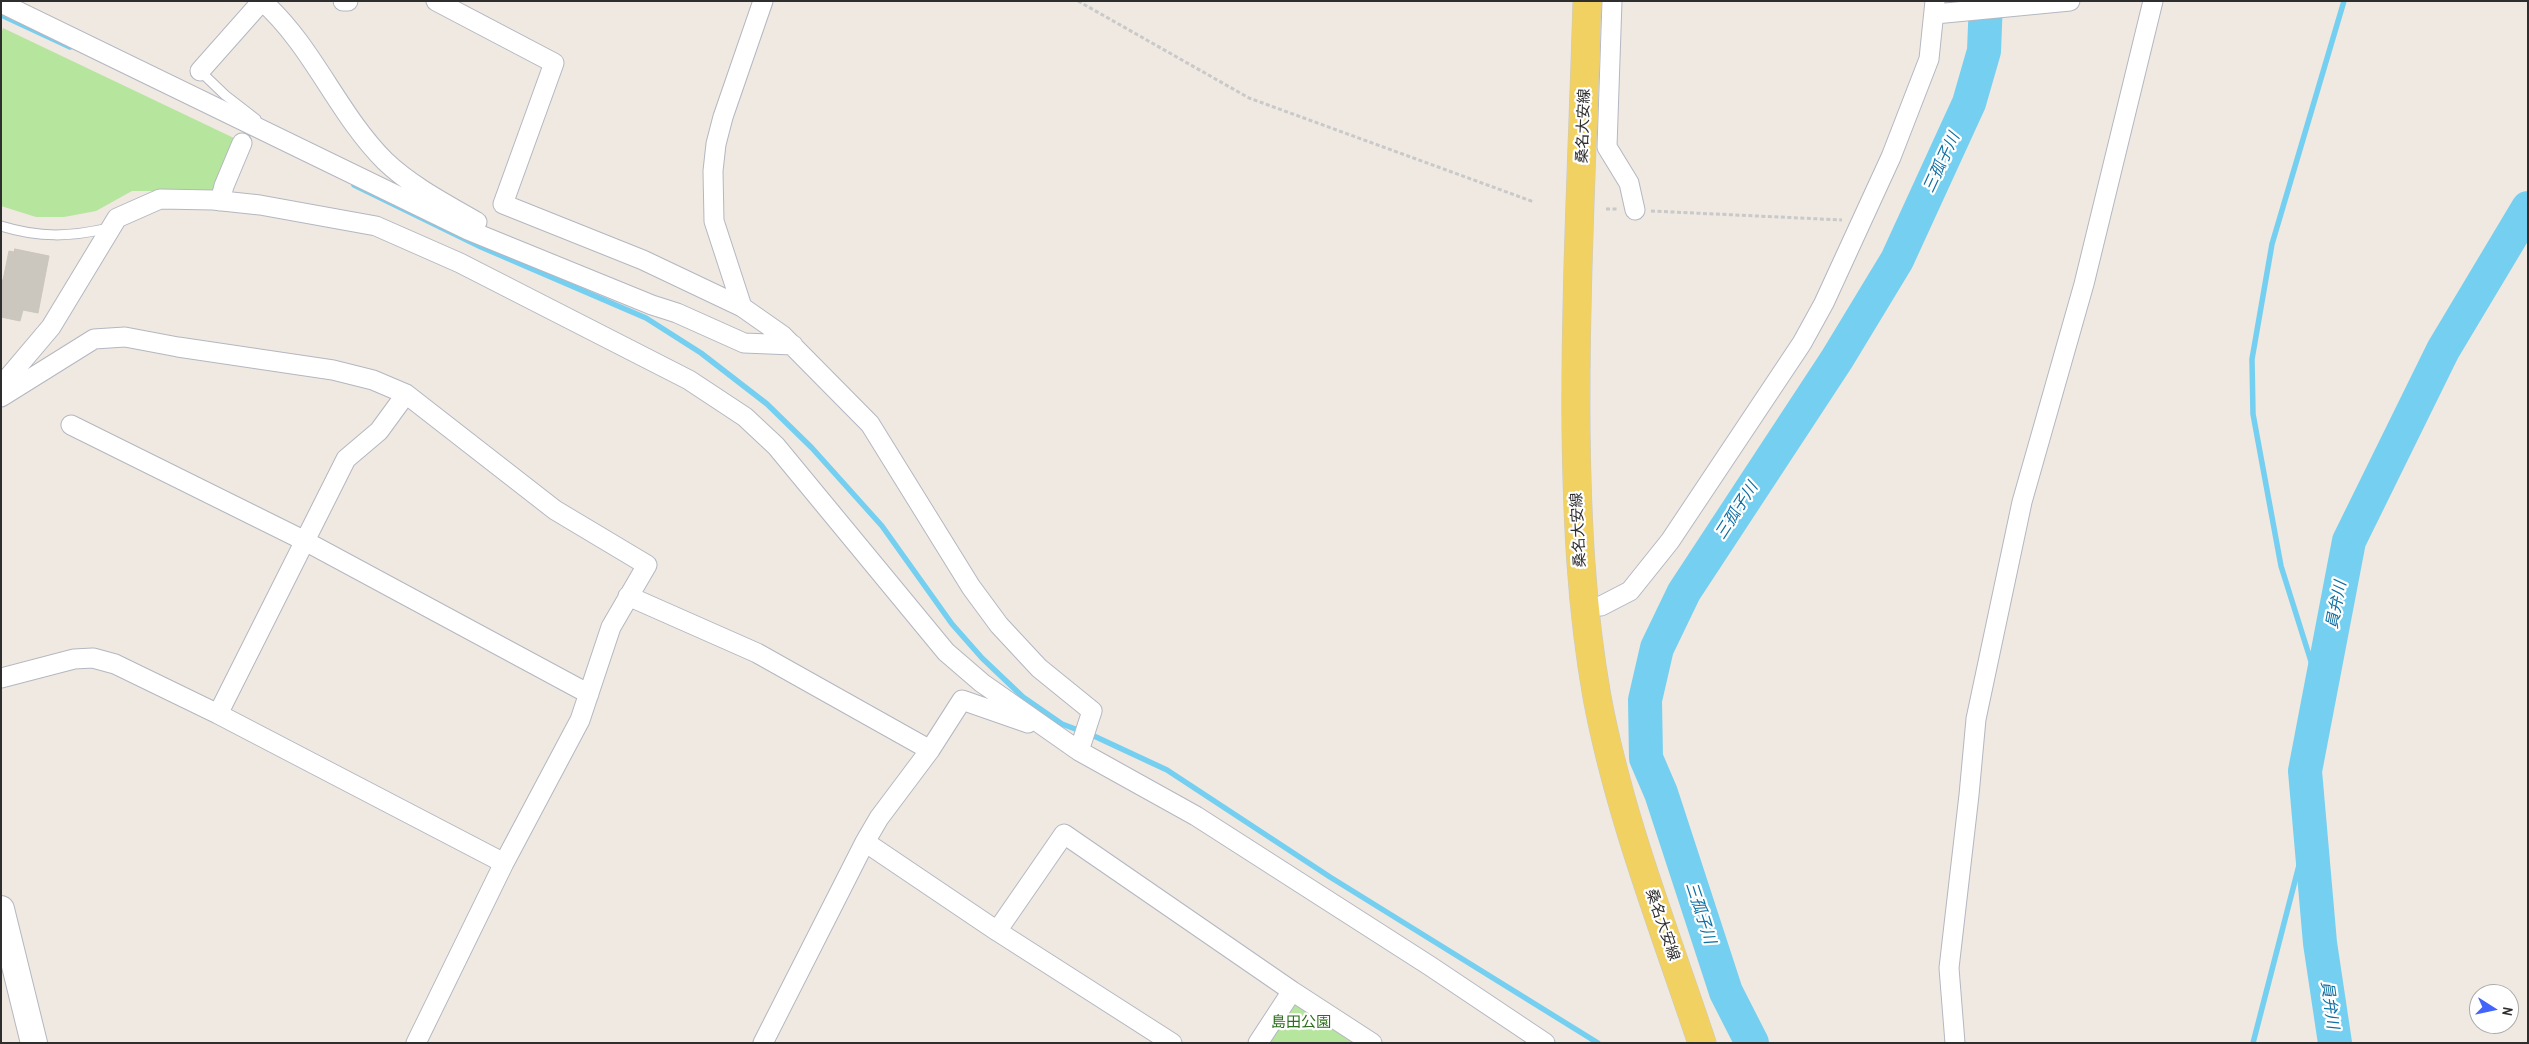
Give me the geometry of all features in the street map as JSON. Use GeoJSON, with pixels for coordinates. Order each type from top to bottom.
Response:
{"type":"FeatureCollection","features":[{"type":"Feature","properties":{"kind":"main road","name":"桑名大安線"},"geometry":{"type":"LineString","coordinates":[[1587,1],[1576,372],[1577,524],[1584,607],[1597,697],[1622,804],[1702,1043]]}},
{"type":"Feature","properties":{"kind":"street"},"geometry":{"type":"LineString","coordinates":[[200,71],[262,1],[281,19],[311,59],[352,121],[385,161],[410,181],[560,269]]}},
{"type":"Feature","properties":{"kind":"street"},"geometry":{"type":"LineString","coordinates":[[343,1],[348,1]]}},
{"type":"Feature","properties":{"kind":"street"},"geometry":{"type":"LineString","coordinates":[[436,1],[554,63],[503,204],[643,260],[742,307],[793,345],[870,424],[971,587],[999,625],[1039,668],[1092,711],[1080,746]]}},
{"type":"Feature","properties":{"kind":"street"},"geometry":{"type":"LineString","coordinates":[[742,307],[714,222],[713,171],[716,144],[723,117],[763,1]]}},
{"type":"Feature","properties":{"kind":"street"},"geometry":{"type":"LineString","coordinates":[[1612,1],[1608,147],[1629,183],[1635,210]]}},
{"type":"Feature","properties":{"kind":"street"},"geometry":{"type":"LineString","coordinates":[[1584,607],[1601,606],[1630,591],[1670,541],[1712,475],[1802,343],[1862,222],[1891,157],[1929,59],[1939,9],[2070,1]]}},
{"type":"Feature","properties":{"kind":"street"},"geometry":{"type":"LineString","coordinates":[[1956,1043],[1949,968],[1976,720],[2022,502],[2084,284],[2153,1]]}},
{"type":"Feature","properties":{"kind":"street"},"geometry":{"type":"LineString","coordinates":[[1,3],[468,230],[560,269],[678,313],[744,343],[793,345]]}},
{"type":"Feature","properties":{"kind":"street"},"geometry":{"type":"LineString","coordinates":[[222,193],[242,143]]}},
{"type":"Feature","properties":{"kind":"street"},"geometry":{"type":"LineString","coordinates":[[1,386],[51,327],[117,218],[160,199],[222,193],[260,205],[376,226],[460,263],[689,380],[745,417],[776,446],[946,652],[982,683],[1047,730]]}},
{"type":"Feature","properties":{"kind":"street"},"geometry":{"type":"LineString","coordinates":[[1,397],[94,339],[125,337],[178,347],[333,370],[373,380],[406,394],[555,510],[647,565],[611,627],[580,720],[504,863],[416,1043]]}},
{"type":"Feature","properties":{"kind":"street"},"geometry":{"type":"LineString","coordinates":[[218,714],[346,459],[379,431],[406,394]]}},
{"type":"Feature","properties":{"kind":"street"},"geometry":{"type":"LineString","coordinates":[[71,425],[305,541],[589,694]]}},
{"type":"Feature","properties":{"kind":"street"},"geometry":{"type":"LineString","coordinates":[[628,596],[757,653],[930,750]]}},
{"type":"Feature","properties":{"kind":"street"},"geometry":{"type":"LineString","coordinates":[[1,678],[74,659],[93,658],[115,664],[218,714],[504,863]]}},
{"type":"Feature","properties":{"kind":"street"},"geometry":{"type":"LineString","coordinates":[[763,1043],[865,842],[879,818],[930,750],[962,700],[1047,730],[1080,746],[1196,816],[1430,966],[1544,1043]]}},
{"type":"Feature","properties":{"kind":"street"},"geometry":{"type":"LineString","coordinates":[[997,931],[1064,834],[1363,1040]]}},
{"type":"Feature","properties":{"kind":"street"},"geometry":{"type":"LineString","coordinates":[[870,846],[997,931],[1172,1043]]}},
{"type":"Feature","properties":{"kind":"street"},"geometry":{"type":"LineString","coordinates":[[1,910],[34,1043]]}},
{"type":"Feature","properties":{"kind":"street"},"geometry":{"type":"LineString","coordinates":[[1258,1043],[1292,991]]}},
{"type":"Feature","properties":{"kind":"lane"},"geometry":{"type":"LineString","coordinates":[[200,71],[268,132]]}},
{"type":"Feature","properties":{"kind":"lane"},"geometry":{"type":"LineString","coordinates":[[1,226],[46,236],[80,234],[112,227]]}},
{"type":"Feature","properties":{"kind":"path"},"geometry":{"type":"LineString","coordinates":[[1078,1],[1249,98],[1534,202]]}},
{"type":"Feature","properties":{"kind":"path"},"geometry":{"type":"LineString","coordinates":[[1635,210],[1862,222]]}},
{"type":"Feature","properties":{"kind":"green space"},"geometry":{"type":"Polygon","coordinates":[[[3,28],[236,139],[213,191],[132,191],[96,211],[64,217],[36,217],[1,206],[1,34],[3,28]]]}},
{"type":"Feature","properties":{"kind":"green space","name":"島田公園"},"geometry":{"type":"Polygon","coordinates":[[[1295,997],[1354,1035],[1349,1043],[1264,1043],[1295,997]]]}},
{"type":"Feature","properties":{"kind":"building"},"geometry":{"type":"Polygon","coordinates":[[[15,249],[49,256],[38,313],[23,310],[20,321],[1,317],[1,280],[3,280],[9,251],[14,252],[15,249]]]}},
{"type":"Feature","properties":{"kind":"waterway","name":"三孤子川"},"geometry":{"type":"LineString","coordinates":[[1752,1043],[1726,992],[1661,793],[1646,758],[1645,700],[1657,648],[1684,592],[1837,359],[1897,260],[1969,103],[1984,51],[1986,1]]}},
{"type":"Feature","properties":{"kind":"waterway"},"geometry":{"type":"LineString","coordinates":[[2320,690],[2281,566],[2253,414],[2252,359],[2272,244],[2344,1]]}},
{"type":"Feature","properties":{"kind":"waterway"},"geometry":{"type":"LineString","coordinates":[[1,15],[70,47]]}},
{"type":"Feature","properties":{"kind":"waterway"},"geometry":{"type":"LineString","coordinates":[[354,185],[481,247],[646,318],[701,353],[767,404],[812,448],[882,526],[952,624],[982,658],[1023,697],[1062,724],[1094,736],[1167,770],[1330,877],[1598,1043]]}},
{"type":"Feature","properties":{"kind":"waterway","name":"員弁川"},"geometry":{"type":"LineString","coordinates":[[2335,1043],[2320,943],[2305,771],[2349,541],[2443,350],[2528,208]]}},
{"type":"Feature","properties":{"kind":"waterway"},"geometry":{"type":"LineString","coordinates":[[2253,1043],[2310,823]]}}]}
